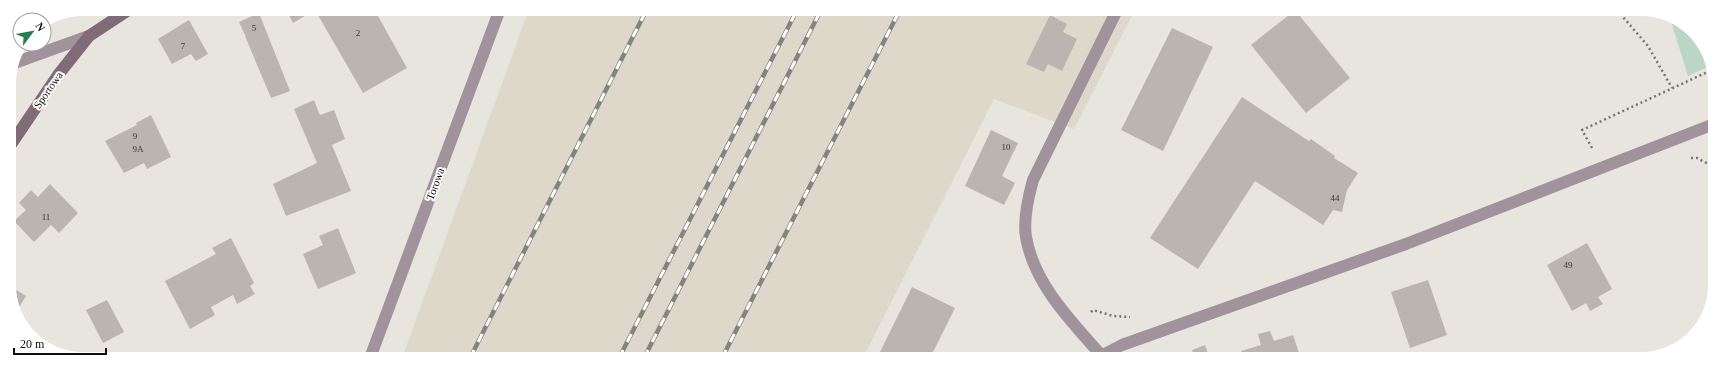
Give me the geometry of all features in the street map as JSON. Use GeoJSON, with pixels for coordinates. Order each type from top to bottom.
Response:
{"type":"FeatureCollection","features":[{"type":"Feature","properties":{"kind":"street","name":"Sportowa"},"geometry":{"type":"LineString","coordinates":[[20,61],[89,36],[119,16]]}},
{"type":"Feature","properties":{"kind":"street","name":"Torowa"},"geometry":{"type":"LineString","coordinates":[[372,352],[497,16]]}},
{"type":"Feature","properties":{"kind":"street"},"geometry":{"type":"LineString","coordinates":[[1095,352],[1053,296],[1035,268],[1026,237],[1026,204],[1033,180],[1115,16]]}},
{"type":"Feature","properties":{"kind":"street","name":"Sportowa"},"geometry":{"type":"LineString","coordinates":[[16,137],[58,75],[89,36]]}},
{"type":"Feature","properties":{"kind":"street"},"geometry":{"type":"LineString","coordinates":[[1109,352],[1122,345],[1406,244],[1708,126]]}},
{"type":"Feature","properties":{"kind":"path"},"geometry":{"type":"LineString","coordinates":[[1622,16],[1648,46],[1672,88]]}},
{"type":"Feature","properties":{"kind":"path"},"geometry":{"type":"LineString","coordinates":[[1592,149],[1582,130],[1707,72]]}},
{"type":"Feature","properties":{"kind":"path"},"geometry":{"type":"LineString","coordinates":[[1074,324],[1094,310],[1113,316],[1134,317]]}},
{"type":"Feature","properties":{"kind":"shaded area"},"geometry":{"type":"Polygon","coordinates":[[[526,16],[1132,16],[1074,129],[994,99],[866,352],[404,352],[526,16]]]}},
{"type":"Feature","properties":{"kind":"green space"},"geometry":{"type":"Polygon","coordinates":[[[1672,23],[1678,27],[1697,46],[1706,68],[1688,76],[1672,23]]]}},
{"type":"Feature","properties":{"kind":"building"},"geometry":{"type":"Polygon","coordinates":[[[252,16],[260,16],[290,91],[271,98],[245,36],[246,35],[239,22],[252,16]]]}},
{"type":"Feature","properties":{"kind":"building"},"geometry":{"type":"Polygon","coordinates":[[[290,16],[305,16],[293,23],[290,16]]]}},
{"type":"Feature","properties":{"kind":"building"},"geometry":{"type":"Polygon","coordinates":[[[318,16],[378,16],[407,68],[363,93],[318,16]]]}},
{"type":"Feature","properties":{"kind":"building"},"geometry":{"type":"Polygon","coordinates":[[[1050,16],[1067,24],[1063,32],[1077,39],[1062,71],[1048,64],[1044,72],[1026,64],[1050,16]]]}},
{"type":"Feature","properties":{"kind":"building"},"geometry":{"type":"Polygon","coordinates":[[[1287,16],[1300,16],[1350,78],[1306,113],[1251,45],[1287,16]]]}},
{"type":"Feature","properties":{"kind":"building"},"geometry":{"type":"Polygon","coordinates":[[[189,20],[208,54],[196,61],[191,54],[172,64],[158,39],[189,20]]]}},
{"type":"Feature","properties":{"kind":"building"},"geometry":{"type":"Polygon","coordinates":[[[1172,28],[1213,47],[1163,151],[1121,130],[1172,28]]]}},
{"type":"Feature","properties":{"kind":"building"},"geometry":{"type":"Polygon","coordinates":[[[1242,97],[1309,141],[1311,139],[1335,156],[1334,158],[1358,173],[1347,190],[1342,212],[1333,210],[1323,225],[1255,181],[1198,269],[1150,238],[1242,97]]]}},
{"type":"Feature","properties":{"kind":"building"},"geometry":{"type":"Polygon","coordinates":[[[314,100],[320,115],[334,110],[345,139],[332,145],[351,191],[286,216],[273,184],[317,163],[294,109],[314,100]]]}},
{"type":"Feature","properties":{"kind":"building"},"geometry":{"type":"Polygon","coordinates":[[[151,115],[171,157],[147,169],[144,163],[124,173],[105,141],[137,125],[136,123],[151,115]]]}},
{"type":"Feature","properties":{"kind":"building"},"geometry":{"type":"Polygon","coordinates":[[[991,130],[1018,143],[1002,176],[1015,183],[1004,205],[965,186],[991,130]]]}},
{"type":"Feature","properties":{"kind":"building"},"geometry":{"type":"Polygon","coordinates":[[[50,184],[78,213],[59,233],[51,225],[34,242],[16,223],[16,219],[26,210],[19,203],[31,190],[38,197],[50,184]]]}},
{"type":"Feature","properties":{"kind":"building"},"geometry":{"type":"Polygon","coordinates":[[[338,228],[356,273],[318,289],[303,254],[323,245],[319,236],[338,228]]]}},
{"type":"Feature","properties":{"kind":"building"},"geometry":{"type":"Polygon","coordinates":[[[231,238],[254,283],[250,286],[255,294],[237,304],[233,295],[211,307],[215,315],[190,329],[165,281],[216,254],[212,248],[231,238]]]}},
{"type":"Feature","properties":{"kind":"building"},"geometry":{"type":"Polygon","coordinates":[[[1587,243],[1612,289],[1598,297],[1603,304],[1590,311],[1586,303],[1572,311],[1547,265],[1587,243]]]}},
{"type":"Feature","properties":{"kind":"building"},"geometry":{"type":"Polygon","coordinates":[[[1428,280],[1447,335],[1410,348],[1391,292],[1428,280]]]}},
{"type":"Feature","properties":{"kind":"building"},"geometry":{"type":"Polygon","coordinates":[[[912,287],[955,308],[933,352],[880,352],[912,287]]]}},
{"type":"Feature","properties":{"kind":"building"},"geometry":{"type":"Polygon","coordinates":[[[16,290],[26,296],[20,306],[16,290]]]}},
{"type":"Feature","properties":{"kind":"building"},"geometry":{"type":"Polygon","coordinates":[[[107,300],[124,332],[103,343],[86,310],[107,300]]]}},
{"type":"Feature","properties":{"kind":"building"},"geometry":{"type":"Polygon","coordinates":[[[1270,331],[1274,341],[1293,335],[1299,352],[1241,352],[1261,345],[1258,334],[1270,331]]]}},
{"type":"Feature","properties":{"kind":"building"},"geometry":{"type":"Polygon","coordinates":[[[1205,345],[1208,352],[1193,352],[1192,350],[1205,345]]]}},
{"type":"Feature","properties":{"kind":"railway"},"geometry":{"type":"LineString","coordinates":[[473,352],[643,16]]}},
{"type":"Feature","properties":{"kind":"railway"},"geometry":{"type":"LineString","coordinates":[[622,352],[794,16]]}},
{"type":"Feature","properties":{"kind":"railway"},"geometry":{"type":"LineString","coordinates":[[647,352],[818,16]]}},
{"type":"Feature","properties":{"kind":"railway"},"geometry":{"type":"LineString","coordinates":[[725,352],[897,16]]}}]}
